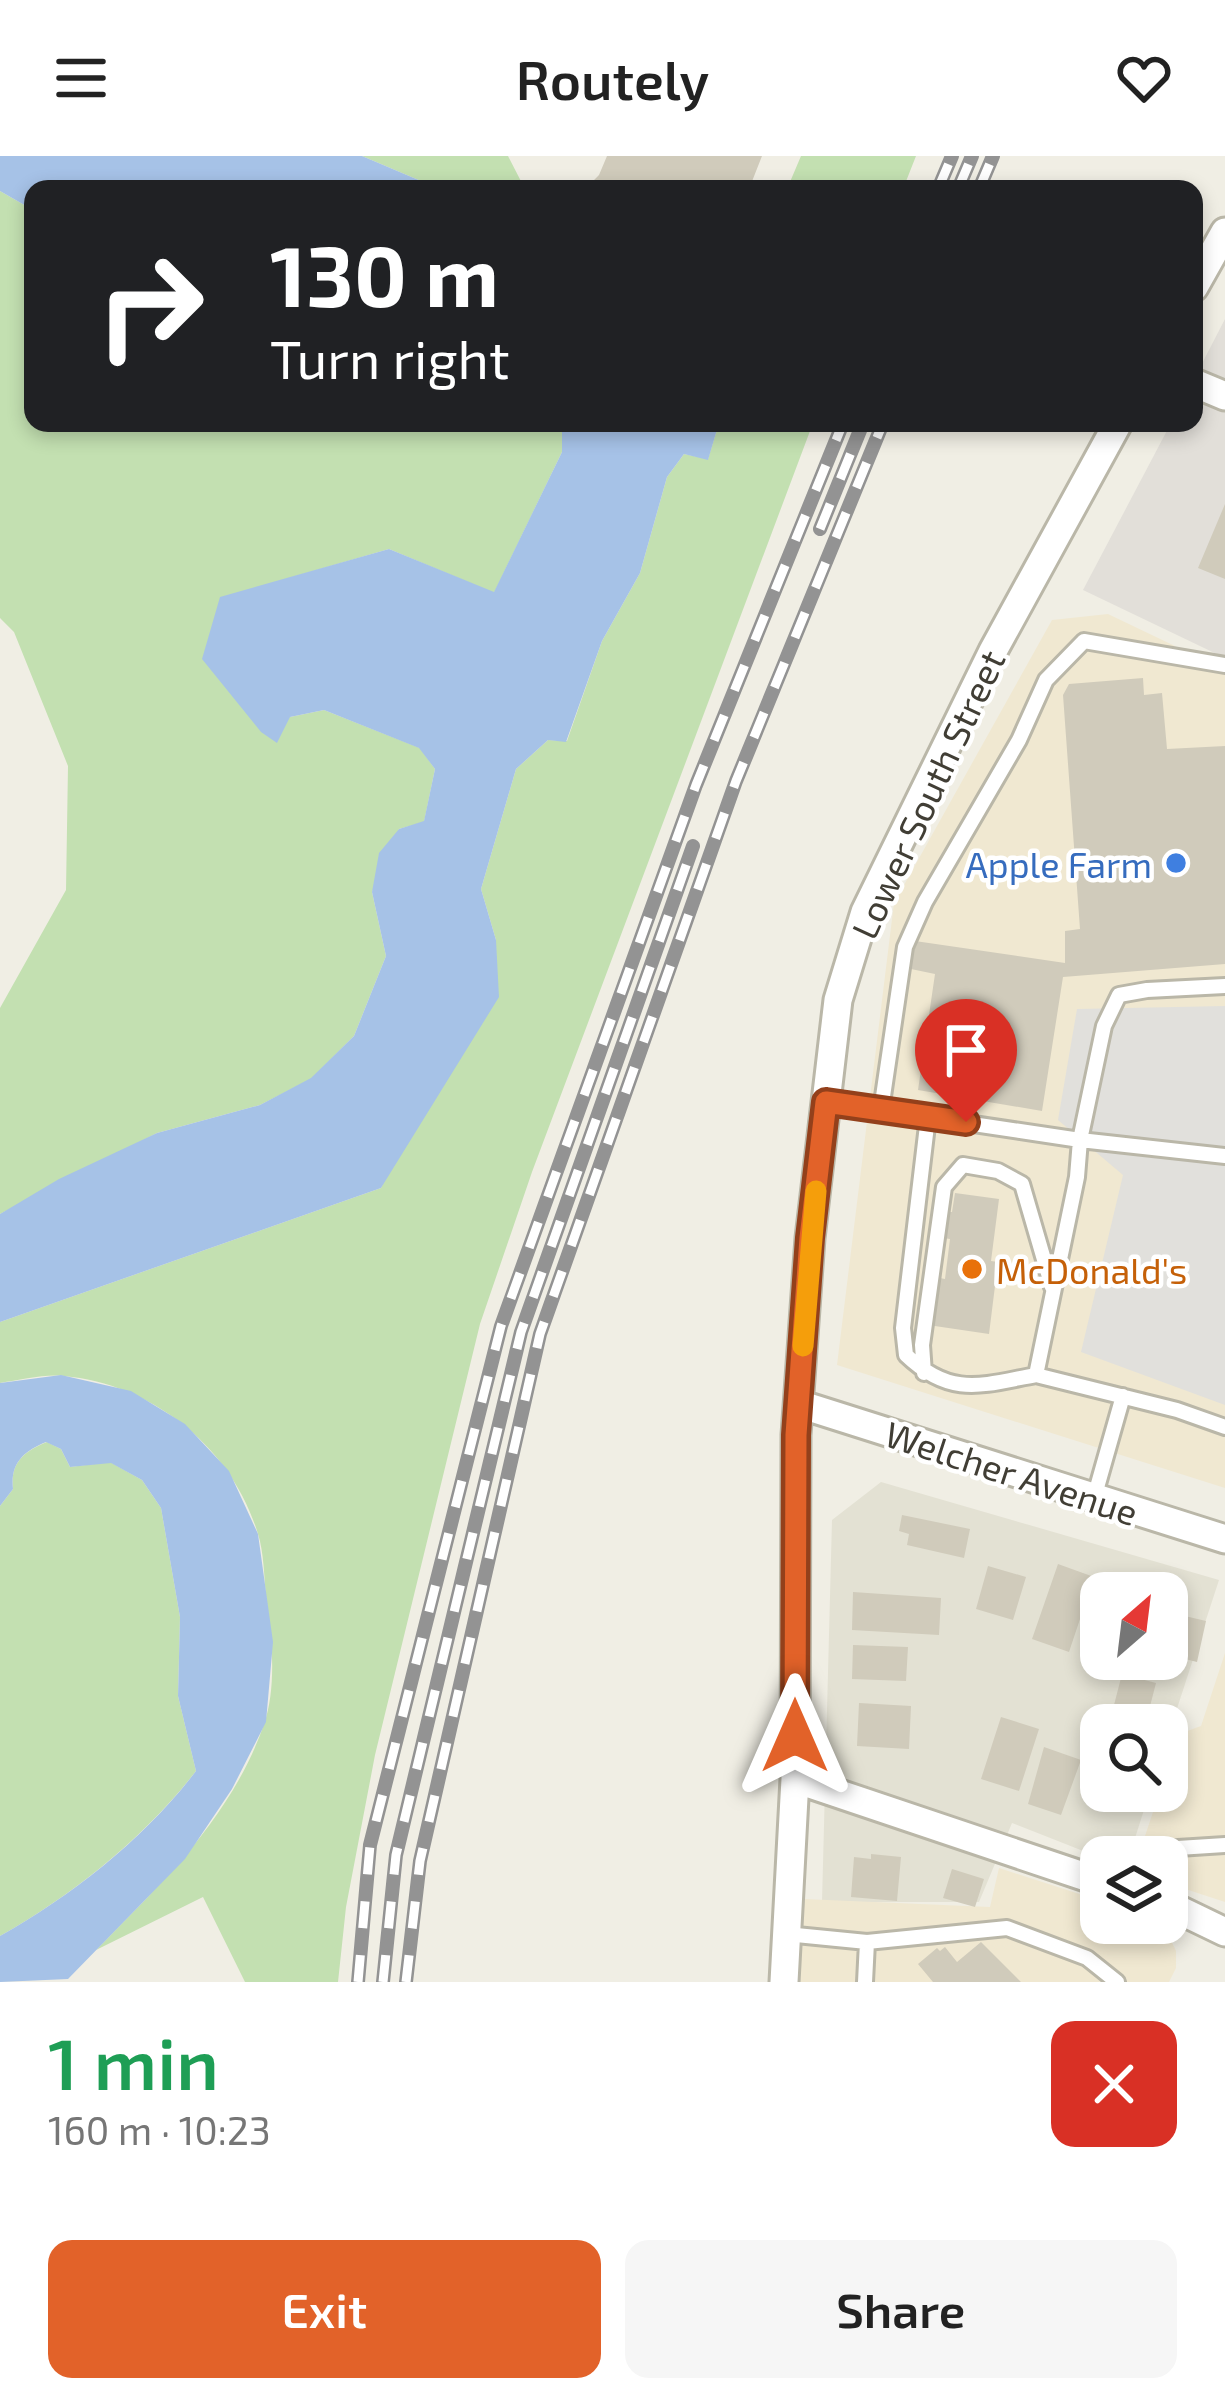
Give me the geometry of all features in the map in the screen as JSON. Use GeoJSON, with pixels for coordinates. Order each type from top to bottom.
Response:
{"type":"FeatureCollection","features":[{"type":"Feature","properties":{"kind":"street"},"geometry":{"type":"LineString","coordinates":[[1203,271],[1225,232]]}},
{"type":"Feature","properties":{"kind":"street","name":"Lower South Street"},"geometry":{"type":"LineString","coordinates":[[784,1982],[795,1778],[799,1404],[810,1238],[838,1000],[865,913],[993,651],[1113,432]]}},
{"type":"Feature","properties":{"kind":"street","name":"Welcher Avenue"},"geometry":{"type":"LineString","coordinates":[[799,1404],[1225,1540]]}},
{"type":"Feature","properties":{"kind":"street"},"geometry":{"type":"LineString","coordinates":[[795,1778],[1080,1875]]}},
{"type":"Feature","properties":{"kind":"street"},"geometry":{"type":"LineString","coordinates":[[1188,1914],[1225,1932]]}},
{"type":"Feature","properties":{"kind":"lane"},"geometry":{"type":"LineString","coordinates":[[881,1110],[905,947],[925,902],[1019,740],[1046,680],[1084,641],[1225,665]]}},
{"type":"Feature","properties":{"kind":"lane"},"geometry":{"type":"LineString","coordinates":[[1036,1375],[1077,1177],[1079,1140],[1104,1026],[1119,995],[1225,986]]}},
{"type":"Feature","properties":{"kind":"lane"},"geometry":{"type":"LineString","coordinates":[[826,1102],[1079,1140],[1225,1156]]}},
{"type":"Feature","properties":{"kind":"lane"},"geometry":{"type":"LineString","coordinates":[[928,1117],[903,1328],[906,1355],[925,1373],[968,1388],[1036,1375],[1225,1427]]}},
{"type":"Feature","properties":{"kind":"lane"},"geometry":{"type":"LineString","coordinates":[[925,1373],[922,1345],[944,1187],[963,1165],[998,1171],[1022,1184],[1053,1292]]}},
{"type":"Feature","properties":{"kind":"lane"},"geometry":{"type":"LineString","coordinates":[[1094,1498],[1123,1396]]}},
{"type":"Feature","properties":{"kind":"lane"},"geometry":{"type":"LineString","coordinates":[[1188,1847],[1225,1845]]}},
{"type":"Feature","properties":{"kind":"lane"},"geometry":{"type":"LineString","coordinates":[[786,1934],[867,1942],[1007,1928],[1087,1958],[1117,1982]]}},
{"type":"Feature","properties":{"kind":"lane"},"geometry":{"type":"LineString","coordinates":[[865,1982],[867,1942]]}},
{"type":"Feature","properties":{"kind":"shaded area"},"geometry":{"type":"Polygon","coordinates":[[[1225,319],[1225,658],[1083,590],[1166,432],[1203,432],[1203,362],[1225,319]]]}},
{"type":"Feature","properties":{"kind":"shaded area"},"geometry":{"type":"Polygon","coordinates":[[[1108,614],[1225,670],[1225,1488],[837,1365],[894,903],[1052,620],[1108,614]]]}},
{"type":"Feature","properties":{"kind":"shaded area"},"geometry":{"type":"Polygon","coordinates":[[[1225,1006],[1225,1405],[1081,1352],[1123,1175],[1058,1120],[1077,1009],[1225,1006]]]}},
{"type":"Feature","properties":{"kind":"shaded area"},"geometry":{"type":"Polygon","coordinates":[[[881,1482],[1219,1580],[1188,1675],[1188,1572],[1080,1572],[1080,1680],[1186,1680],[1178,1704],[1080,1704],[1080,1812],[1143,1812],[1136,1836],[1080,1836],[1080,1850],[1012,1823],[979,1902],[822,1902],[832,1520],[881,1482]]]}},
{"type":"Feature","properties":{"kind":"shaded area"},"geometry":{"type":"Polygon","coordinates":[[[1225,1653],[1225,1902],[1188,1890],[1188,1836],[1145,1836],[1153,1812],[1188,1812],[1188,1731],[1201,1726],[1225,1653]]]}},
{"type":"Feature","properties":{"kind":"shaded area"},"geometry":{"type":"Polygon","coordinates":[[[999,1868],[1080,1894],[1080,1944],[1173,1944],[1176,1968],[1169,1982],[799,1982],[804,1899],[990,1907],[999,1868]]]}},
{"type":"Feature","properties":{"kind":"green space"},"geometry":{"type":"Polygon","coordinates":[[[362,156],[508,156],[520,180],[419,180],[362,156]]]}},
{"type":"Feature","properties":{"kind":"green space"},"geometry":{"type":"Polygon","coordinates":[[[801,156],[916,156],[907,180],[791,180],[801,156]]]}},
{"type":"Feature","properties":{"kind":"green space"},"geometry":{"type":"Polygon","coordinates":[[[0,191],[24,205],[24,432],[562,432],[562,452],[494,593],[389,549],[220,598],[290,717],[324,710],[420,748],[435,769],[424,822],[399,829],[372,892],[386,956],[354,1036],[311,1079],[260,1105],[157,1133],[0,1214],[0,1008],[66,890],[68,766],[14,632],[0,618],[0,191]]]}},
{"type":"Feature","properties":{"kind":"green space"},"geometry":{"type":"Polygon","coordinates":[[[716,432],[810,432],[532,1172],[480,1324],[375,1755],[346,1907],[338,1982],[245,1982],[203,1897],[96,1950],[193,1846],[251,1757],[268,1710],[272,1678],[262,1549],[246,1503],[229,1474],[184,1425],[157,1407],[128,1392],[64,1376],[0,1383],[0,1322],[381,1188],[496,940],[481,889],[516,769],[548,740],[567,741],[602,641],[640,573],[667,477],[684,454],[708,459],[716,432]]]}},
{"type":"Feature","properties":{"kind":"green space"},"geometry":{"type":"Polygon","coordinates":[[[47,1442],[61,1449],[70,1467],[110,1462],[142,1480],[161,1508],[180,1617],[178,1696],[196,1771],[106,1863],[0,1936],[0,1506],[13,1489],[20,1459],[47,1442]]]}},
{"type":"Feature","properties":{"kind":"water"},"geometry":{"type":"Polygon","coordinates":[[[0,156],[362,156],[419,180],[24,180],[24,205],[0,191],[0,156]]]}},
{"type":"Feature","properties":{"kind":"water"},"geometry":{"type":"Polygon","coordinates":[[[562,432],[716,432],[708,460],[684,454],[667,477],[640,573],[602,641],[566,742],[548,740],[516,769],[481,889],[496,940],[499,997],[381,1188],[0,1322],[0,1214],[59,1179],[157,1133],[260,1105],[311,1078],[354,1036],[386,956],[372,892],[379,853],[399,829],[424,821],[435,769],[419,748],[324,710],[290,717],[277,743],[261,732],[202,659],[220,597],[389,549],[494,592],[562,452],[562,432]]]}},
{"type":"Feature","properties":{"kind":"water"},"geometry":{"type":"Polygon","coordinates":[[[61,1375],[131,1391],[185,1424],[229,1471],[258,1534],[273,1642],[266,1722],[232,1789],[185,1859],[68,1979],[0,1982],[0,1936],[106,1863],[196,1771],[178,1696],[180,1617],[161,1508],[142,1480],[111,1463],[70,1467],[61,1449],[46,1442],[20,1459],[13,1489],[0,1506],[0,1383],[61,1375]]]}},
{"type":"Feature","properties":{"kind":"building"},"geometry":{"type":"Polygon","coordinates":[[[607,156],[762,156],[753,180],[594,180],[607,156]]]}},
{"type":"Feature","properties":{"kind":"building"},"geometry":{"type":"Polygon","coordinates":[[[1225,504],[1225,579],[1198,568],[1225,504]]]}},
{"type":"Feature","properties":{"kind":"building"},"geometry":{"type":"Polygon","coordinates":[[[1143,678],[1144,695],[1162,693],[1167,749],[1225,746],[1225,964],[1063,977],[1042,1111],[918,1090],[935,974],[911,969],[915,941],[1065,963],[1065,931],[1080,929],[1063,695],[1069,684],[1143,678]]]}},
{"type":"Feature","properties":{"kind":"building","name":"McDonald's"},"geometry":{"type":"Polygon","coordinates":[[[955,1193],[999,1199],[991,1261],[998,1262],[989,1334],[928,1325],[935,1277],[945,1279],[950,1239],[943,1238],[955,1193]]]}},
{"type":"Feature","properties":{"kind":"building"},"geometry":{"type":"Polygon","coordinates":[[[902,1515],[970,1529],[964,1558],[907,1545],[909,1534],[899,1531],[902,1515]]]}},
{"type":"Feature","properties":{"kind":"building"},"geometry":{"type":"Polygon","coordinates":[[[1058,1564],[1080,1572],[1080,1619],[1069,1652],[1032,1639],[1058,1564]]]}},
{"type":"Feature","properties":{"kind":"building"},"geometry":{"type":"Polygon","coordinates":[[[988,1566],[1026,1577],[1013,1620],[976,1609],[988,1566]]]}},
{"type":"Feature","properties":{"kind":"building"},"geometry":{"type":"Polygon","coordinates":[[[853,1592],[941,1598],[939,1635],[852,1630],[853,1592]]]}},
{"type":"Feature","properties":{"kind":"building"},"geometry":{"type":"Polygon","coordinates":[[[1188,1617],[1206,1621],[1197,1662],[1188,1660],[1188,1617]]]}},
{"type":"Feature","properties":{"kind":"building"},"geometry":{"type":"Polygon","coordinates":[[[853,1645],[908,1647],[906,1681],[852,1679],[853,1645]]]}},
{"type":"Feature","properties":{"kind":"building"},"geometry":{"type":"Polygon","coordinates":[[[1120,1680],[1156,1683],[1151,1704],[1114,1704],[1120,1680]]]}},
{"type":"Feature","properties":{"kind":"building"},"geometry":{"type":"Polygon","coordinates":[[[859,1703],[911,1706],[909,1749],[857,1746],[859,1703]]]}},
{"type":"Feature","properties":{"kind":"building"},"geometry":{"type":"Polygon","coordinates":[[[1001,1717],[1039,1729],[1019,1791],[981,1779],[1001,1717]]]}},
{"type":"Feature","properties":{"kind":"building"},"geometry":{"type":"Polygon","coordinates":[[[1044,1747],[1080,1760],[1061,1815],[1028,1804],[1044,1747]]]}},
{"type":"Feature","properties":{"kind":"building"},"geometry":{"type":"Polygon","coordinates":[[[871,1854],[901,1857],[897,1901],[851,1897],[854,1857],[871,1859],[871,1854]]]}},
{"type":"Feature","properties":{"kind":"building"},"geometry":{"type":"Polygon","coordinates":[[[952,1869],[984,1879],[975,1907],[943,1898],[952,1869]]]}},
{"type":"Feature","properties":{"kind":"building"},"geometry":{"type":"Polygon","coordinates":[[[981,1942],[1021,1982],[933,1982],[918,1964],[945,1947],[957,1962],[981,1942]]]}},
{"type":"Feature","properties":{"kind":"railway"},"geometry":{"type":"LineString","coordinates":[[942,180],[952,156]]}},
{"type":"Feature","properties":{"kind":"railway"},"geometry":{"type":"LineString","coordinates":[[962,180],[972,156]]}},
{"type":"Feature","properties":{"kind":"railway"},"geometry":{"type":"LineString","coordinates":[[983,180],[993,156]]}},
{"type":"Feature","properties":{"kind":"railway"},"geometry":{"type":"LineString","coordinates":[[358,1982],[370,1845],[501,1326],[696,785],[839,432]]}},
{"type":"Feature","properties":{"kind":"railway"},"geometry":{"type":"LineString","coordinates":[[820,529],[859,432]]}},
{"type":"Feature","properties":{"kind":"railway"},"geometry":{"type":"LineString","coordinates":[[406,1982],[420,1861],[540,1334],[736,781],[879,432]]}},
{"type":"Feature","properties":{"kind":"railway"},"geometry":{"type":"LineString","coordinates":[[383,1982],[396,1855],[521,1332],[693,846]]}},
{"type":"Feature","properties":{"kind":"slow traffic"},"geometry":{"type":"LineString","coordinates":[[803,1346],[816,1191]]}},
{"type":"Feature","properties":{"kind":"place","name":"Apple Farm"},"geometry":{"type":"Point","coordinates":[1176,863]}},
{"type":"Feature","properties":{"kind":"place","name":"McDonald's"},"geometry":{"type":"Point","coordinates":[972,1269]}},
{"type":"Feature","properties":{"kind":"route"},"geometry":{"type":"LineString","coordinates":[[795,1736],[796,1435],[810,1238],[826,1102],[966,1122]]}}]}
